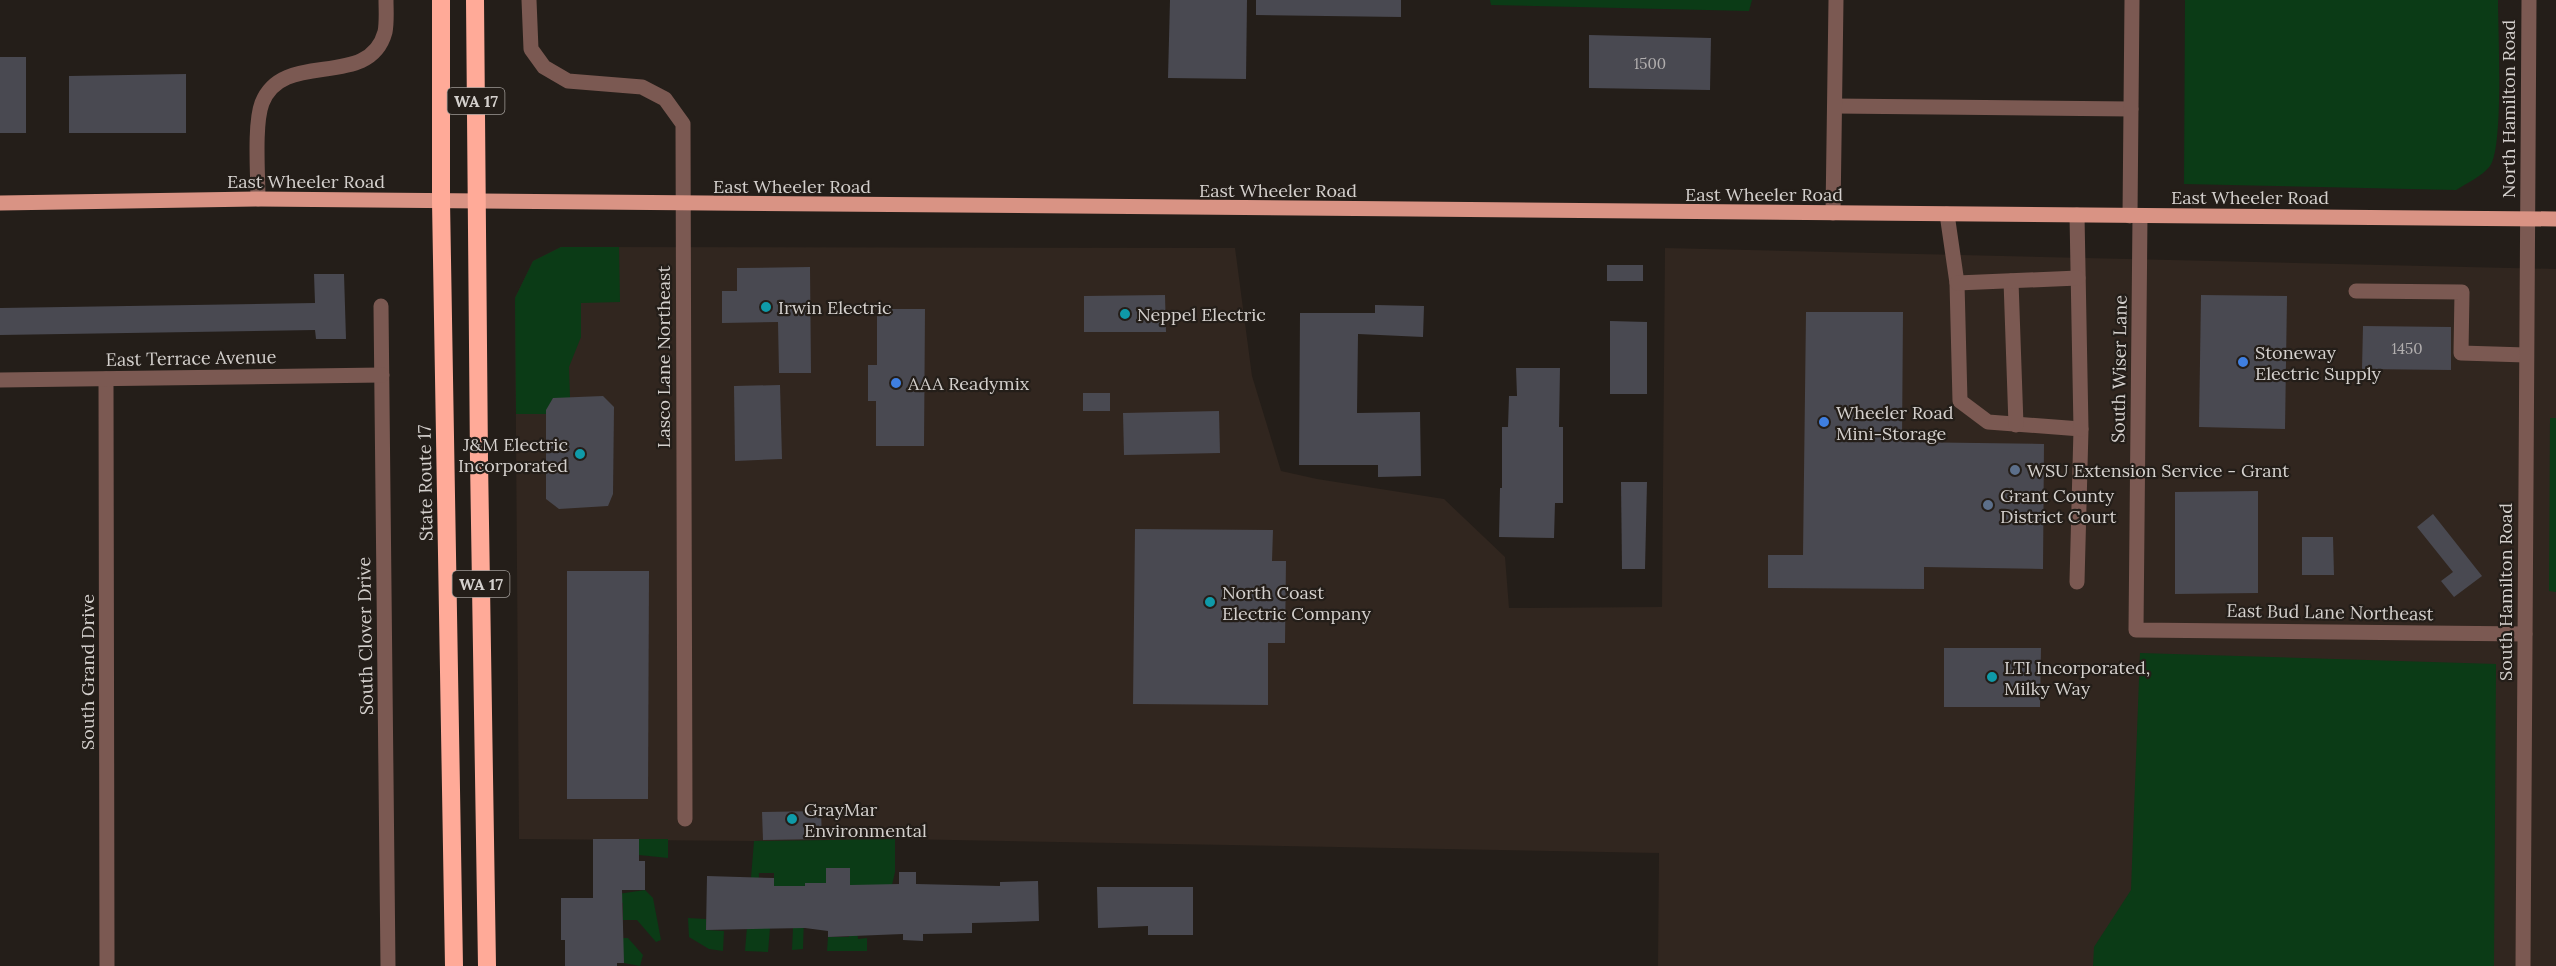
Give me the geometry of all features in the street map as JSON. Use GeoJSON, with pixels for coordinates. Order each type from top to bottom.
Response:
{"type":"FeatureCollection","features":[{"type":"Feature","properties":{"kind":"highway","name":"State Route 17"},"geometry":{"type":"LineString","coordinates":[[441,0],[441,201],[454,966]]}},
{"type":"Feature","properties":{"kind":"highway","name":"WA 17"},"geometry":{"type":"LineString","coordinates":[[475,0],[478,460],[487,966]]}},
{"type":"Feature","properties":{"kind":"main road","name":"East Wheeler Road"},"geometry":{"type":"LineString","coordinates":[[0,203],[258,199],[2556,219]]}},
{"type":"Feature","properties":{"kind":"street"},"geometry":{"type":"LineString","coordinates":[[258,199],[260,113],[267,93],[273,85],[288,75],[348,65],[367,57],[378,45],[384,32],[386,0]]}},
{"type":"Feature","properties":{"kind":"street","name":"Lasco Lane Northeast"},"geometry":{"type":"LineString","coordinates":[[529,0],[531,49],[544,67],[568,81],[642,87],[665,99],[683,124],[685,819]]}},
{"type":"Feature","properties":{"kind":"street"},"geometry":{"type":"LineString","coordinates":[[1833,213],[1836,0]]}},
{"type":"Feature","properties":{"kind":"street","name":"South Wiser Lane"},"geometry":{"type":"LineString","coordinates":[[2132,0],[2136,630]]}},
{"type":"Feature","properties":{"kind":"street","name":"North Hamilton Road"},"geometry":{"type":"LineString","coordinates":[[2527,219],[2529,0]]}},
{"type":"Feature","properties":{"kind":"street"},"geometry":{"type":"LineString","coordinates":[[1835,106],[2131,109]]}},
{"type":"Feature","properties":{"kind":"street"},"geometry":{"type":"LineString","coordinates":[[1947,214],[1957,283],[1960,401],[1988,422],[2081,429]]}},
{"type":"Feature","properties":{"kind":"street"},"geometry":{"type":"LineString","coordinates":[[2077,216],[2081,429],[2077,582]]}},
{"type":"Feature","properties":{"kind":"street","name":"South Hamilton Road"},"geometry":{"type":"LineString","coordinates":[[2523,966],[2527,219]]}},
{"type":"Feature","properties":{"kind":"street"},"geometry":{"type":"LineString","coordinates":[[1957,283],[2078,278]]}},
{"type":"Feature","properties":{"kind":"street"},"geometry":{"type":"LineString","coordinates":[[2011,281],[2016,424]]}},
{"type":"Feature","properties":{"kind":"street"},"geometry":{"type":"LineString","coordinates":[[2356,291],[2462,292],[2461,353],[2526,356]]}},
{"type":"Feature","properties":{"kind":"street","name":"South Clover Drive"},"geometry":{"type":"LineString","coordinates":[[381,306],[388,966]]}},
{"type":"Feature","properties":{"kind":"street","name":"East Terrace Avenue"},"geometry":{"type":"LineString","coordinates":[[0,380],[382,375]]}},
{"type":"Feature","properties":{"kind":"street","name":"South Grand Drive"},"geometry":{"type":"LineString","coordinates":[[106,379],[107,966]]}},
{"type":"Feature","properties":{"kind":"street","name":"East Bud Lane Northeast"},"geometry":{"type":"LineString","coordinates":[[2136,630],[2525,634]]}},
{"type":"Feature","properties":{"kind":"shaded area"},"geometry":{"type":"Polygon","coordinates":[[[561,247],[1235,248],[1252,376],[1281,471],[1444,499],[1505,557],[1509,608],[1662,607],[1665,248],[2556,269],[2556,966],[1658,966],[1659,853],[900,839],[754,841],[519,839],[515,298],[533,261],[561,247]]]}},
{"type":"Feature","properties":{"kind":"green space"},"geometry":{"type":"Polygon","coordinates":[[[1490,0],[1752,0],[1749,11],[1491,5],[1490,0]]]}},
{"type":"Feature","properties":{"kind":"green space"},"geometry":{"type":"Polygon","coordinates":[[[2185,0],[2498,0],[2499,113],[2494,155],[2490,166],[2478,177],[2456,190],[2184,184],[2185,0]]]}},
{"type":"Feature","properties":{"kind":"green space"},"geometry":{"type":"Polygon","coordinates":[[[561,247],[619,247],[620,302],[581,303],[581,337],[569,367],[570,398],[553,398],[546,414],[516,414],[515,298],[533,261],[561,247]]]}},
{"type":"Feature","properties":{"kind":"green space"},"geometry":{"type":"Polygon","coordinates":[[[2550,418],[2556,418],[2556,592],[2549,591],[2550,418]]]}},
{"type":"Feature","properties":{"kind":"green space"},"geometry":{"type":"Polygon","coordinates":[[[2140,653],[2496,664],[2494,966],[2093,966],[2094,947],[2131,890],[2140,653]]]}},
{"type":"Feature","properties":{"kind":"green space"},"geometry":{"type":"Polygon","coordinates":[[[639,839],[668,839],[668,858],[639,855],[639,839]]]}},
{"type":"Feature","properties":{"kind":"green space"},"geometry":{"type":"Polygon","coordinates":[[[895,839],[895,872],[892,885],[852,885],[858,939],[867,938],[867,951],[827,951],[828,937],[849,937],[850,868],[826,868],[826,883],[805,883],[803,949],[792,950],[793,928],[801,928],[802,886],[774,886],[774,873],[759,873],[758,928],[770,928],[768,952],[745,951],[754,841],[895,839]]]}},
{"type":"Feature","properties":{"kind":"green space"},"geometry":{"type":"Polygon","coordinates":[[[645,890],[653,898],[661,940],[656,942],[637,920],[623,920],[623,903],[616,903],[618,894],[645,890]]]}},
{"type":"Feature","properties":{"kind":"green space"},"geometry":{"type":"Polygon","coordinates":[[[688,918],[706,919],[706,930],[724,931],[723,951],[709,949],[689,937],[688,918]]]}},
{"type":"Feature","properties":{"kind":"green space"},"geometry":{"type":"Polygon","coordinates":[[[617,938],[628,938],[643,955],[640,966],[624,963],[617,938]]]}},
{"type":"Feature","properties":{"kind":"building"},"geometry":{"type":"Polygon","coordinates":[[[1170,0],[1247,0],[1246,79],[1168,78],[1170,0]]]}},
{"type":"Feature","properties":{"kind":"building"},"geometry":{"type":"Polygon","coordinates":[[[1256,0],[1401,0],[1401,17],[1256,15],[1256,0]]]}},
{"type":"Feature","properties":{"kind":"building"},"geometry":{"type":"Polygon","coordinates":[[[1589,35],[1711,38],[1710,90],[1589,88],[1589,35]]]}},
{"type":"Feature","properties":{"kind":"building"},"geometry":{"type":"Polygon","coordinates":[[[0,57],[26,57],[26,133],[0,133],[0,57]]]}},
{"type":"Feature","properties":{"kind":"building"},"geometry":{"type":"Polygon","coordinates":[[[186,74],[186,133],[69,133],[69,76],[186,74]]]}},
{"type":"Feature","properties":{"kind":"building"},"geometry":{"type":"Polygon","coordinates":[[[1607,265],[1643,265],[1643,281],[1607,281],[1607,265]]]}},
{"type":"Feature","properties":{"kind":"building","name":"Irwin Electric"},"geometry":{"type":"Polygon","coordinates":[[[810,267],[811,373],[779,373],[778,322],[722,323],[722,291],[737,291],[737,268],[810,267]]]}},
{"type":"Feature","properties":{"kind":"building"},"geometry":{"type":"Polygon","coordinates":[[[314,274],[344,274],[346,339],[316,339],[315,330],[0,335],[0,308],[315,303],[314,274]]]}},
{"type":"Feature","properties":{"kind":"building","name":"Neppel Electric"},"geometry":{"type":"Polygon","coordinates":[[[1165,295],[1166,332],[1084,332],[1084,296],[1165,295]]]}},
{"type":"Feature","properties":{"kind":"building","name":"Stoneway Electric Supply"},"geometry":{"type":"Polygon","coordinates":[[[2201,295],[2287,296],[2285,429],[2199,427],[2201,295]]]}},
{"type":"Feature","properties":{"kind":"building"},"geometry":{"type":"Polygon","coordinates":[[[1375,305],[1424,306],[1423,337],[1358,334],[1357,413],[1420,412],[1421,476],[1378,477],[1378,465],[1299,465],[1300,313],[1375,313],[1375,305]]]}},
{"type":"Feature","properties":{"kind":"building","name":"AAA Readymix"},"geometry":{"type":"Polygon","coordinates":[[[877,309],[925,309],[924,446],[876,446],[876,401],[868,401],[868,365],[877,365],[877,309]]]}},
{"type":"Feature","properties":{"kind":"building"},"geometry":{"type":"Polygon","coordinates":[[[1806,312],[1903,312],[1902,442],[2044,444],[2043,569],[1924,567],[1924,589],[1768,588],[1768,555],[1803,555],[1806,312]]]}},
{"type":"Feature","properties":{"kind":"building"},"geometry":{"type":"Polygon","coordinates":[[[1610,321],[1647,322],[1647,394],[1610,394],[1610,321]]]}},
{"type":"Feature","properties":{"kind":"building"},"geometry":{"type":"Polygon","coordinates":[[[2363,326],[2451,327],[2451,370],[2362,369],[2363,326]]]}},
{"type":"Feature","properties":{"kind":"building"},"geometry":{"type":"Polygon","coordinates":[[[1516,368],[1560,368],[1559,427],[1563,427],[1563,503],[1555,503],[1554,538],[1499,537],[1502,427],[1508,427],[1509,396],[1517,396],[1516,368]]]}},
{"type":"Feature","properties":{"kind":"building"},"geometry":{"type":"Polygon","coordinates":[[[780,385],[782,459],[735,461],[734,386],[780,385]]]}},
{"type":"Feature","properties":{"kind":"building"},"geometry":{"type":"Polygon","coordinates":[[[1083,393],[1110,393],[1110,411],[1083,411],[1083,393]]]}},
{"type":"Feature","properties":{"kind":"building","name":"J&M Electric Incorporated"},"geometry":{"type":"Polygon","coordinates":[[[603,396],[614,407],[613,494],[608,506],[559,509],[546,499],[546,410],[553,398],[603,396]]]}},
{"type":"Feature","properties":{"kind":"building"},"geometry":{"type":"Polygon","coordinates":[[[1219,411],[1220,453],[1124,455],[1123,413],[1219,411]]]}},
{"type":"Feature","properties":{"kind":"building"},"geometry":{"type":"Polygon","coordinates":[[[1621,482],[1647,482],[1645,569],[1622,569],[1621,482]]]}},
{"type":"Feature","properties":{"kind":"building"},"geometry":{"type":"Polygon","coordinates":[[[2258,491],[2258,593],[2175,594],[2175,492],[2258,491]]]}},
{"type":"Feature","properties":{"kind":"building"},"geometry":{"type":"Polygon","coordinates":[[[2433,514],[2482,576],[2454,597],[2441,581],[2453,572],[2417,527],[2433,514]]]}},
{"type":"Feature","properties":{"kind":"building","name":"North Coast Electric Company"},"geometry":{"type":"Polygon","coordinates":[[[1135,529],[1273,530],[1272,561],[1286,561],[1285,643],[1268,643],[1268,705],[1133,704],[1135,529]]]}},
{"type":"Feature","properties":{"kind":"building"},"geometry":{"type":"Polygon","coordinates":[[[2302,537],[2333,537],[2334,575],[2302,575],[2302,537]]]}},
{"type":"Feature","properties":{"kind":"building"},"geometry":{"type":"Polygon","coordinates":[[[567,571],[649,571],[648,799],[567,799],[567,571]]]}},
{"type":"Feature","properties":{"kind":"building","name":"LTI Incorporated, Milky Way"},"geometry":{"type":"Polygon","coordinates":[[[1944,648],[2041,648],[2040,707],[1944,707],[1944,648]]]}},
{"type":"Feature","properties":{"kind":"building","name":"GrayMar Environmental"},"geometry":{"type":"Polygon","coordinates":[[[821,811],[822,839],[763,840],[762,812],[821,811]]]}},
{"type":"Feature","properties":{"kind":"building"},"geometry":{"type":"Polygon","coordinates":[[[593,839],[639,839],[639,861],[645,861],[645,890],[622,890],[624,963],[617,963],[617,966],[565,966],[565,940],[561,940],[561,898],[593,898],[593,839]]]}},
{"type":"Feature","properties":{"kind":"building"},"geometry":{"type":"Polygon","coordinates":[[[826,868],[850,868],[850,885],[899,884],[899,872],[916,872],[916,884],[1000,886],[1000,882],[1038,881],[1039,921],[972,923],[972,933],[923,934],[923,941],[903,940],[903,934],[828,937],[828,931],[805,928],[706,930],[707,876],[774,878],[774,886],[805,886],[805,883],[826,883],[826,868]]]}},
{"type":"Feature","properties":{"kind":"building"},"geometry":{"type":"Polygon","coordinates":[[[1097,887],[1193,887],[1193,935],[1148,935],[1148,926],[1098,928],[1097,887]]]}},
{"type":"Feature","properties":{"kind":"place","name":"Irwin Electric"},"geometry":{"type":"Point","coordinates":[766,307]}},
{"type":"Feature","properties":{"kind":"place","name":"Neppel Electric"},"geometry":{"type":"Point","coordinates":[1125,314]}},
{"type":"Feature","properties":{"kind":"place","name":"Stoneway Electric Supply"},"geometry":{"type":"Point","coordinates":[2243,362]}},
{"type":"Feature","properties":{"kind":"place","name":"AAA Readymix"},"geometry":{"type":"Point","coordinates":[896,383]}},
{"type":"Feature","properties":{"kind":"place","name":"Wheeler Road Mini-Storage"},"geometry":{"type":"Point","coordinates":[1824,422]}},
{"type":"Feature","properties":{"kind":"place","name":"J&M Electric Incorporated"},"geometry":{"type":"Point","coordinates":[580,454]}},
{"type":"Feature","properties":{"kind":"place","name":"WSU Extension Service - Grant"},"geometry":{"type":"Point","coordinates":[2015,470]}},
{"type":"Feature","properties":{"kind":"place","name":"Grant County District Court"},"geometry":{"type":"Point","coordinates":[1988,505]}},
{"type":"Feature","properties":{"kind":"place","name":"North Coast Electric Company"},"geometry":{"type":"Point","coordinates":[1210,602]}},
{"type":"Feature","properties":{"kind":"place","name":"LTI Incorporated, Milky Way"},"geometry":{"type":"Point","coordinates":[1992,677]}},
{"type":"Feature","properties":{"kind":"place","name":"GrayMar Environmental"},"geometry":{"type":"Point","coordinates":[792,819]}}]}
